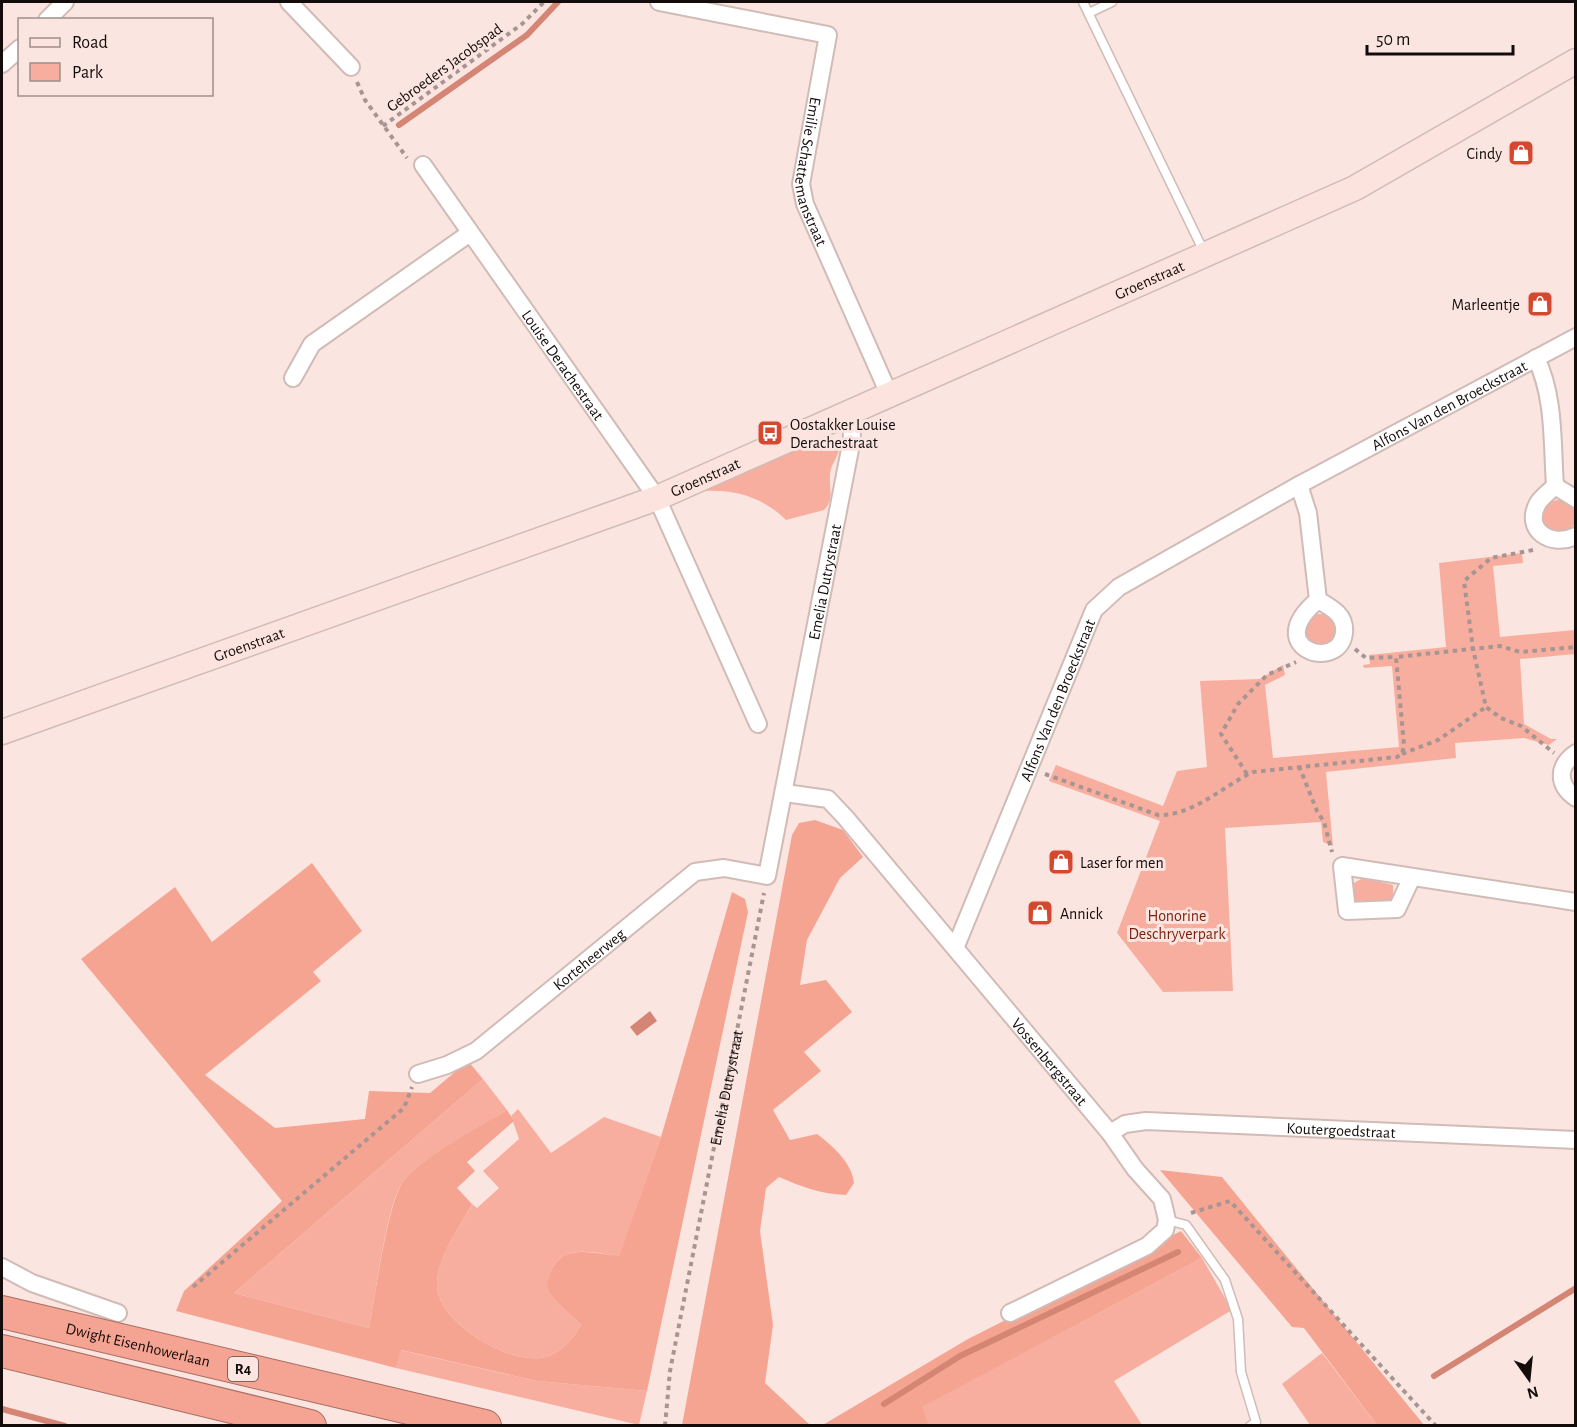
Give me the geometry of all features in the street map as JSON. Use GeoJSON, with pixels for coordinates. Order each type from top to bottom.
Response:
{"type":"FeatureCollection","features":[{"type":"Feature","properties":{"kind":"highway","name":"Dwight Eisenhowerlaan"},"geometry":{"type":"LineString","coordinates":[[2,1312],[484,1425]]}},
{"type":"Feature","properties":{"kind":"highway"},"geometry":{"type":"LineString","coordinates":[[2,1351],[310,1425]]}},
{"type":"Feature","properties":{"kind":"street"},"geometry":{"type":"LineString","coordinates":[[49,18],[65,2]]}},
{"type":"Feature","properties":{"kind":"street"},"geometry":{"type":"LineString","coordinates":[[289,2],[351,67]]}},
{"type":"Feature","properties":{"kind":"street","name":"Emilie Schattemanstraat"},"geometry":{"type":"LineString","coordinates":[[659,2],[828,35],[801,184],[805,204],[889,394]]}},
{"type":"Feature","properties":{"kind":"street"},"geometry":{"type":"LineString","coordinates":[[2,64],[18,50]]}},
{"type":"Feature","properties":{"kind":"street","name":"Groenstraat"},"geometry":{"type":"LineString","coordinates":[[2,732],[657,498],[1355,188],[1575,61]]}},
{"type":"Feature","properties":{"kind":"street","name":"Louise Derachestraat"},"geometry":{"type":"LineString","coordinates":[[423,165],[657,498]]}},
{"type":"Feature","properties":{"kind":"street"},"geometry":{"type":"LineString","coordinates":[[293,378],[312,344],[470,233]]}},
{"type":"Feature","properties":{"kind":"street","name":"Alfons Van den Broeckstraat"},"geometry":{"type":"LineString","coordinates":[[956,946],[1094,610],[1119,587],[1299,485],[1575,336]]}},
{"type":"Feature","properties":{"kind":"street","name":"Alfons Van den Broeckstraat"},"geometry":{"type":"LineString","coordinates":[[1536,358],[1546,381],[1549,396],[1555,486]]}},
{"type":"Feature","properties":{"kind":"street","name":"Emelia Dutrystraat"},"geometry":{"type":"LineString","coordinates":[[767,876],[785,793],[852,439],[851,411]]}},
{"type":"Feature","properties":{"kind":"street"},"geometry":{"type":"LineString","coordinates":[[1299,485],[1308,513],[1318,600]]}},
{"type":"Feature","properties":{"kind":"street"},"geometry":{"type":"LineString","coordinates":[[1575,499],[1555,486],[1539,502],[1535,513],[1539,532],[1549,540],[1563,542],[1575,536]]}},
{"type":"Feature","properties":{"kind":"street"},"geometry":{"type":"LineString","coordinates":[[657,498],[758,724]]}},
{"type":"Feature","properties":{"kind":"street"},"geometry":{"type":"LineString","coordinates":[[1318,600],[1341,615],[1345,626],[1343,639],[1336,649],[1324,654],[1307,649],[1299,643],[1296,631],[1297,621],[1302,613],[1318,600]]}},
{"type":"Feature","properties":{"kind":"street"},"geometry":{"type":"LineString","coordinates":[[1570,758],[1560,776],[1564,788],[1575,798]]}},
{"type":"Feature","properties":{"kind":"street","name":"Vossenbergstraat"},"geometry":{"type":"LineString","coordinates":[[785,793],[828,799],[956,946],[1110,1132],[1136,1169],[1162,1199],[1167,1220]]}},
{"type":"Feature","properties":{"kind":"street"},"geometry":{"type":"LineString","coordinates":[[1412,877],[1397,909],[1347,911],[1342,866],[1575,902]]}},
{"type":"Feature","properties":{"kind":"street","name":"Korteheerweg"},"geometry":{"type":"LineString","coordinates":[[418,1074],[447,1065],[476,1051],[695,872],[724,868],[767,876]]}},
{"type":"Feature","properties":{"kind":"street","name":"Koutergoedstraat"},"geometry":{"type":"LineString","coordinates":[[1110,1132],[1125,1124],[1146,1121],[1575,1140]]}},
{"type":"Feature","properties":{"kind":"street"},"geometry":{"type":"LineString","coordinates":[[1010,1313],[1147,1246],[1165,1230],[1167,1220]]}},
{"type":"Feature","properties":{"kind":"street"},"geometry":{"type":"LineString","coordinates":[[2,1267],[32,1283],[118,1313]]}},
{"type":"Feature","properties":{"kind":"lane"},"geometry":{"type":"LineString","coordinates":[[1083,2],[1205,254]]}},
{"type":"Feature","properties":{"kind":"lane"},"geometry":{"type":"LineString","coordinates":[[1089,13],[1112,2]]}},
{"type":"Feature","properties":{"kind":"lane"},"geometry":{"type":"LineString","coordinates":[[1167,1220],[1186,1225],[1225,1280],[1238,1319],[1241,1372],[1256,1422],[1250,1425]]}},
{"type":"Feature","properties":{"kind":"path","name":"Gebroeders Jacobspad"},"geometry":{"type":"LineString","coordinates":[[383,126],[522,24],[543,2]]}},
{"type":"Feature","properties":{"kind":"path","name":"Gebroeders Jacobspad"},"geometry":{"type":"LineString","coordinates":[[351,67],[365,100],[383,126],[409,160],[423,165]]}},
{"type":"Feature","properties":{"kind":"path"},"geometry":{"type":"LineString","coordinates":[[1549,540],[1534,550],[1491,558],[1464,581],[1473,649],[1486,707],[1501,718],[1521,726],[1570,758]]}},
{"type":"Feature","properties":{"kind":"path"},"geometry":{"type":"LineString","coordinates":[[1343,639],[1366,658],[1500,646],[1520,652],[1575,647]]}},
{"type":"Feature","properties":{"kind":"path"},"geometry":{"type":"LineString","coordinates":[[1247,774],[1221,734],[1238,704],[1267,675],[1295,663],[1307,649]]}},
{"type":"Feature","properties":{"kind":"path"},"geometry":{"type":"LineString","coordinates":[[1396,657],[1404,744],[1402,754]]}},
{"type":"Feature","properties":{"kind":"path"},"geometry":{"type":"LineString","coordinates":[[1029,768],[1158,815],[1170,816],[1213,797],[1236,779],[1247,774],[1299,766],[1392,758],[1438,740],[1486,707]]}},
{"type":"Feature","properties":{"kind":"path"},"geometry":{"type":"LineString","coordinates":[[1299,766],[1317,811],[1324,822],[1331,851],[1342,866]]}},
{"type":"Feature","properties":{"kind":"path","name":"Emelia Dutrystraat"},"geometry":{"type":"LineString","coordinates":[[665,1425],[670,1371],[767,876]]}},
{"type":"Feature","properties":{"kind":"path"},"geometry":{"type":"LineString","coordinates":[[193,1287],[404,1108],[418,1074]]}},
{"type":"Feature","properties":{"kind":"path"},"geometry":{"type":"LineString","coordinates":[[1167,1220],[1230,1202],[1436,1425]]}},
{"type":"Feature","properties":{"kind":"green space"},"geometry":{"type":"Polygon","coordinates":[[[820,436],[830,436],[839,445],[830,474],[830,501],[824,510],[786,520],[768,505],[748,496],[727,491],[704,491],[820,436]]]}},
{"type":"Feature","properties":{"kind":"green space"},"geometry":{"type":"Polygon","coordinates":[[[1559,500],[1571,505],[1576,517],[1571,529],[1559,534],[1547,529],[1542,517],[1547,505],[1559,500]]]}},
{"type":"Feature","properties":{"kind":"green space","name":"Honorine Deschryverpark"},"geometry":{"type":"Polygon","coordinates":[[[1522,553],[1523,563],[1493,566],[1500,637],[1575,630],[1575,654],[1520,659],[1524,724],[1551,739],[1557,739],[1549,745],[1524,738],[1455,743],[1456,758],[1326,772],[1333,846],[1323,842],[1321,822],[1225,828],[1233,991],[1163,992],[1117,933],[1160,821],[1049,781],[1056,765],[1163,806],[1177,771],[1207,767],[1200,681],[1260,679],[1283,665],[1285,675],[1265,685],[1273,758],[1399,747],[1392,666],[1364,668],[1363,665],[1370,664],[1369,655],[1446,647],[1439,563],[1522,553]]]}},
{"type":"Feature","properties":{"kind":"green space"},"geometry":{"type":"Polygon","coordinates":[[[1320,614],[1332,618],[1336,630],[1332,642],[1320,646],[1308,642],[1304,630],[1308,618],[1320,614]]]}},
{"type":"Feature","properties":{"kind":"green space"},"geometry":{"type":"Polygon","coordinates":[[[1363,878],[1393,885],[1393,897],[1389,901],[1362,905],[1355,900],[1351,892],[1354,883],[1363,878]]]}},
{"type":"Feature","properties":{"kind":"green space"},"geometry":{"type":"Polygon","coordinates":[[[483,1079],[507,1110],[438,1152],[404,1180],[392,1207],[387,1228],[369,1328],[234,1293],[483,1079]]]}},
{"type":"Feature","properties":{"kind":"green space"},"geometry":{"type":"Polygon","coordinates":[[[518,1109],[551,1153],[604,1117],[661,1137],[619,1257],[580,1252],[570,1253],[555,1263],[548,1278],[550,1293],[581,1325],[559,1350],[549,1356],[535,1358],[518,1356],[481,1341],[451,1316],[441,1302],[437,1288],[437,1277],[444,1255],[472,1204],[477,1208],[499,1188],[483,1171],[519,1139],[511,1116],[518,1109]]]}},
{"type":"Feature","properties":{"kind":"green space"},"geometry":{"type":"Polygon","coordinates":[[[1202,1258],[1232,1310],[1114,1381],[1142,1425],[929,1425],[921,1407],[1202,1258]]]}},
{"type":"Feature","properties":{"kind":"green space"},"geometry":{"type":"Polygon","coordinates":[[[400,1350],[537,1381],[647,1391],[639,1425],[396,1368],[400,1350]]]}},
{"type":"Feature","properties":{"kind":"green space"},"geometry":{"type":"Polygon","coordinates":[[[1322,1353],[1377,1425],[1310,1425],[1282,1384],[1322,1353]]]}},
{"type":"Feature","properties":{"kind":"shaded area"},"geometry":{"type":"Polygon","coordinates":[[[815,820],[843,830],[863,857],[840,878],[807,940],[800,985],[826,980],[852,1012],[804,1052],[821,1071],[773,1110],[790,1140],[817,1134],[829,1144],[846,1162],[854,1183],[846,1195],[812,1189],[779,1177],[766,1188],[760,1231],[773,1325],[765,1383],[810,1425],[682,1425],[792,835],[799,823],[815,820]]]}},
{"type":"Feature","properties":{"kind":"shaded area"},"geometry":{"type":"Polygon","coordinates":[[[312,863],[362,931],[313,972],[321,981],[205,1075],[275,1128],[365,1119],[369,1091],[430,1093],[468,1061],[483,1079],[234,1293],[369,1328],[387,1227],[398,1191],[404,1180],[438,1152],[507,1110],[514,1121],[467,1162],[475,1171],[457,1188],[472,1204],[444,1255],[437,1277],[437,1288],[441,1302],[451,1316],[481,1341],[518,1356],[535,1358],[549,1356],[559,1350],[581,1325],[549,1293],[548,1278],[555,1263],[571,1253],[580,1252],[619,1256],[661,1137],[732,892],[745,899],[748,912],[647,1391],[537,1381],[401,1350],[396,1368],[176,1311],[184,1291],[282,1201],[81,959],[175,887],[212,942],[312,863]]]}},
{"type":"Feature","properties":{"kind":"shaded area"},"geometry":{"type":"Polygon","coordinates":[[[650,1011],[657,1021],[637,1036],[630,1027],[650,1011]]]}},
{"type":"Feature","properties":{"kind":"shaded area"},"geometry":{"type":"Polygon","coordinates":[[[1160,1170],[1222,1177],[1424,1425],[1377,1425],[1304,1328],[1292,1327],[1160,1170]]]}},
{"type":"Feature","properties":{"kind":"shaded area"},"geometry":{"type":"Polygon","coordinates":[[[1181,1231],[1202,1258],[922,1407],[929,1425],[821,1426],[968,1339],[1181,1231]]]}},
{"type":"Feature","properties":{"kind":"waterway"},"geometry":{"type":"LineString","coordinates":[[399,125],[527,35],[558,2]]}},
{"type":"Feature","properties":{"kind":"waterway"},"geometry":{"type":"LineString","coordinates":[[884,1404],[960,1356],[1178,1252]]}},
{"type":"Feature","properties":{"kind":"waterway"},"geometry":{"type":"LineString","coordinates":[[1434,1376],[1576,1288]]}},
{"type":"Feature","properties":{"kind":"waterway"},"geometry":{"type":"LineString","coordinates":[[2,1409],[65,1426]]}},
{"type":"Feature","properties":{"kind":"place","name":"Cindy"},"geometry":{"type":"Point","coordinates":[1521,153]}},
{"type":"Feature","properties":{"kind":"place","name":"Marleentje"},"geometry":{"type":"Point","coordinates":[1540,304]}},
{"type":"Feature","properties":{"kind":"place","name":"Oostakker Louise Derachestraat"},"geometry":{"type":"Point","coordinates":[770,433]}},
{"type":"Feature","properties":{"kind":"place","name":"Laser for men"},"geometry":{"type":"Point","coordinates":[1061,862]}},
{"type":"Feature","properties":{"kind":"place","name":"Annick"},"geometry":{"type":"Point","coordinates":[1040,913]}}]}
